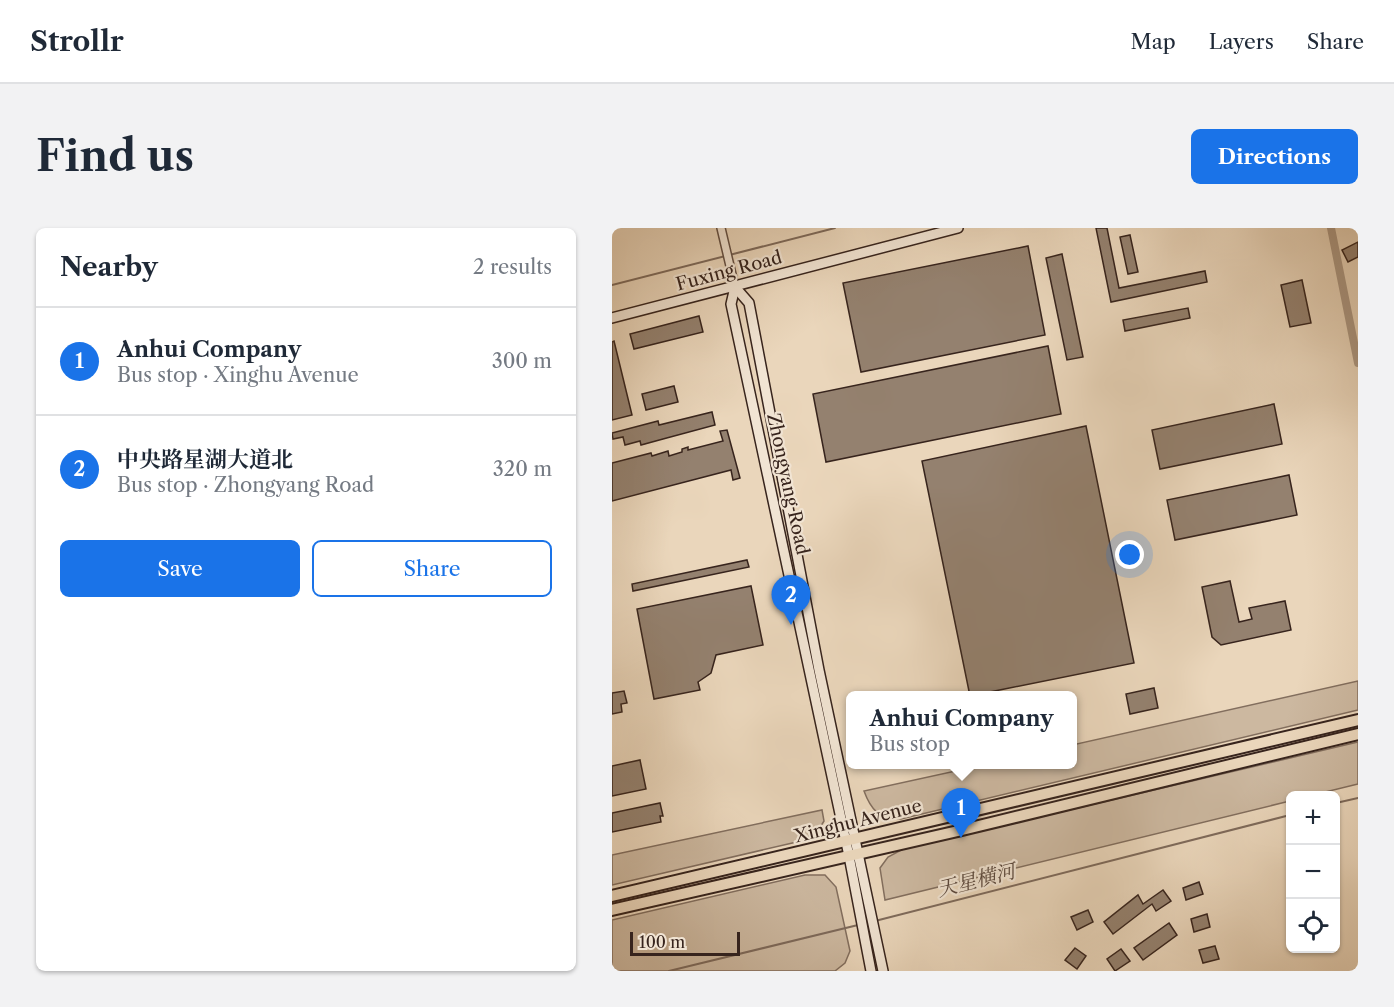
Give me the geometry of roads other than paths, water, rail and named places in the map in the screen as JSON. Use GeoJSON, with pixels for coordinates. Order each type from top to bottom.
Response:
{"type":"FeatureCollection","features":[{"type":"Feature","properties":{"kind":"main road","name":"Xinghu Avenue"},"geometry":{"type":"LineString","coordinates":[[612,896],[1358,720]]}},
{"type":"Feature","properties":{"kind":"main road","name":"Xinghu Avenue"},"geometry":{"type":"LineString","coordinates":[[612,910],[854,856],[1358,734]]}},
{"type":"Feature","properties":{"kind":"street","name":"Fuxing Road"},"geometry":{"type":"LineString","coordinates":[[612,318],[958,228]]}},
{"type":"Feature","properties":{"kind":"street"},"geometry":{"type":"LineString","coordinates":[[722,231],[735,287],[749,303],[851,839]]}},
{"type":"Feature","properties":{"kind":"street","name":"Zhongyang Road"},"geometry":{"type":"LineString","coordinates":[[735,287],[731,304],[851,839],[868,970]]}},
{"type":"Feature","properties":{"kind":"street","name":"Zhongyang Road"},"geometry":{"type":"LineString","coordinates":[[854,856],[869,903],[883,971]]}},
{"type":"Feature","properties":{"kind":"waterway"},"geometry":{"type":"LineString","coordinates":[[612,285],[835,228]]}},
{"type":"Feature","properties":{"kind":"waterway"},"geometry":{"type":"LineString","coordinates":[[1331,228],[1358,363]]}},
{"type":"Feature","properties":{"kind":"waterway","name":"天星横河"},"geometry":{"type":"LineString","coordinates":[[1340,802],[1358,798]]}},
{"type":"Feature","properties":{"kind":"waterway","name":"天星横河"},"geometry":{"type":"LineString","coordinates":[[875,921],[1286,816]]}},
{"type":"Feature","properties":{"kind":"waterway","name":"天星横河"},"geometry":{"type":"LineString","coordinates":[[669,971],[858,925]]}},
{"type":"Feature","properties":{"kind":"place","name":"中央路星湖大道北"},"geometry":{"type":"Point","coordinates":[791,625]}},
{"type":"Feature","properties":{"kind":"place","name":"Anhui Company"},"geometry":{"type":"Point","coordinates":[961,838]}}]}
